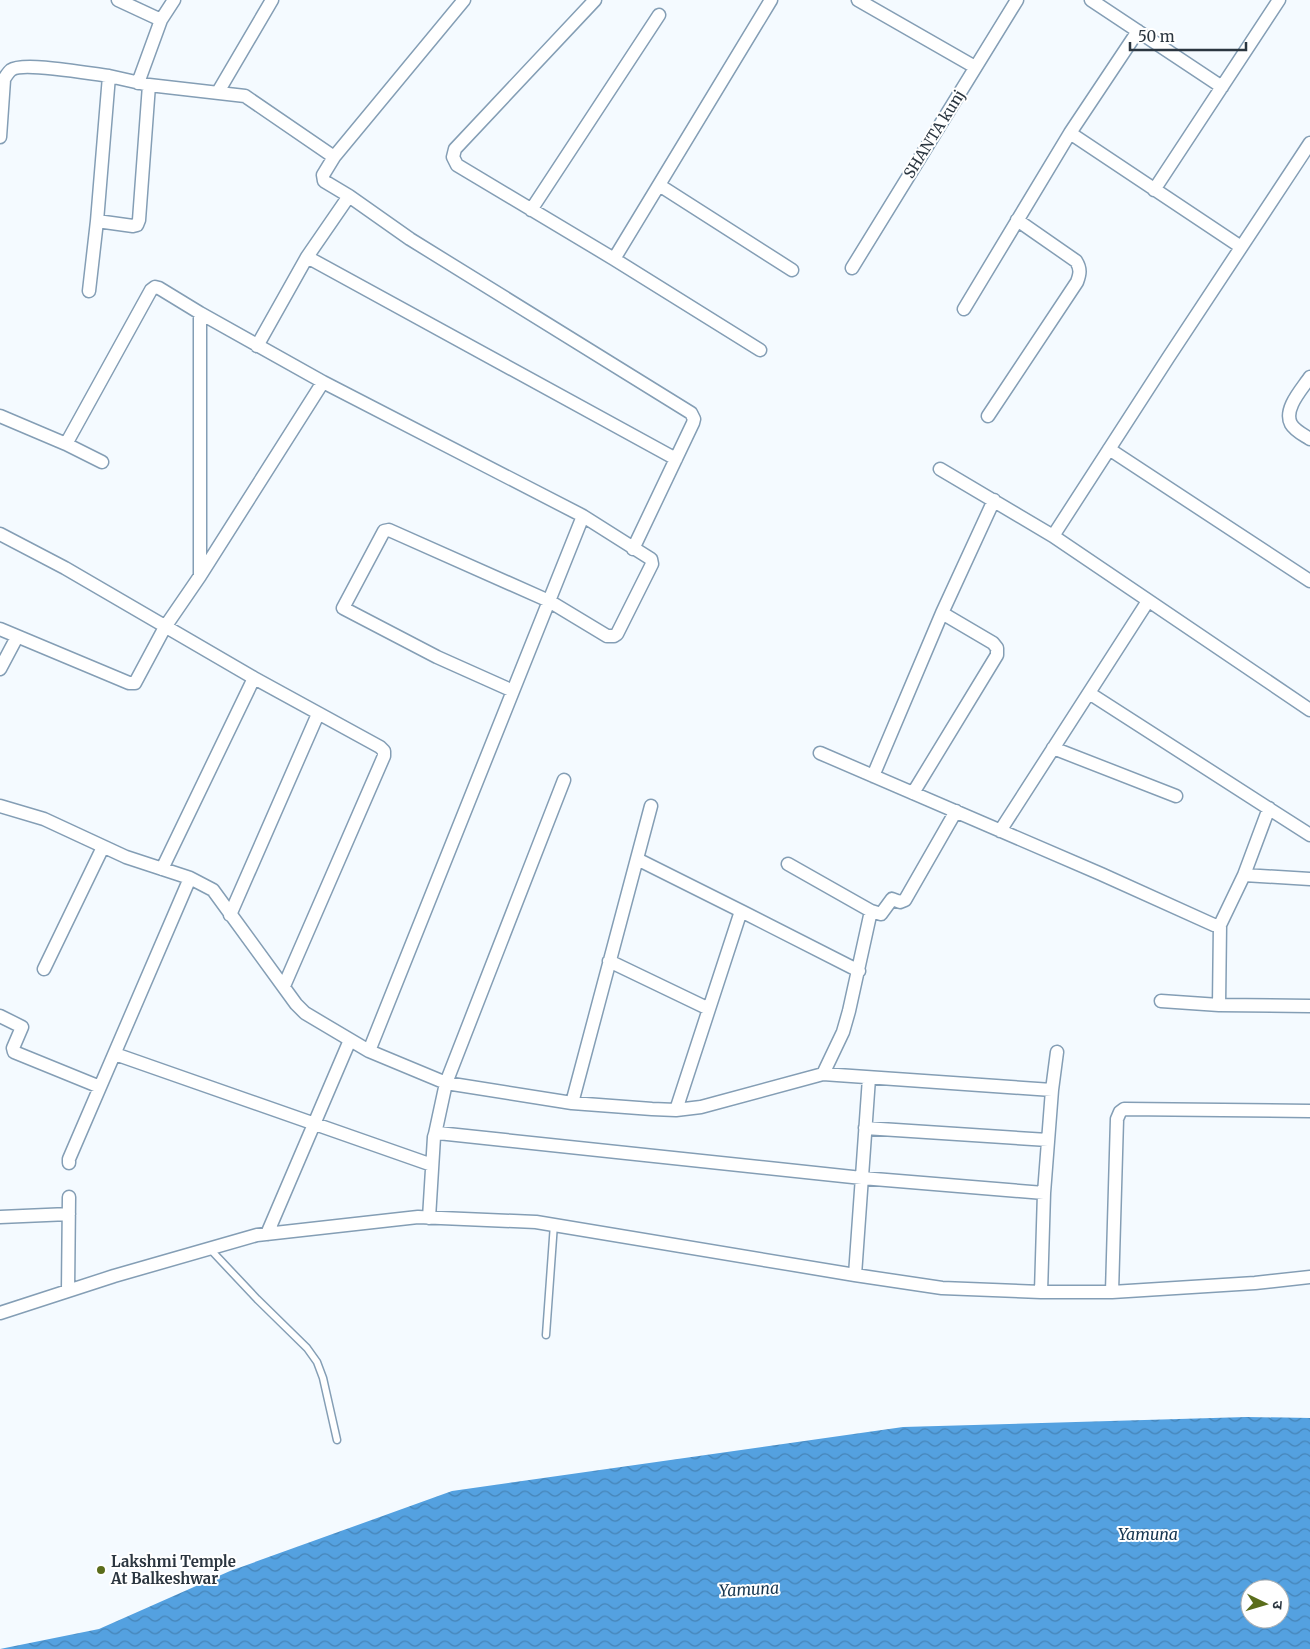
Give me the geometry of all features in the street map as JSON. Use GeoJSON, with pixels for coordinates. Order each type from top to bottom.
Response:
{"type":"FeatureCollection","features":[{"type":"Feature","properties":{"kind":"street"},"geometry":{"type":"LineString","coordinates":[[118,0],[161,20]]}},
{"type":"Feature","properties":{"kind":"street"},"geometry":{"type":"LineString","coordinates":[[97,221],[133,226],[137,225],[139,220],[143,84],[161,20],[174,0]]}},
{"type":"Feature","properties":{"kind":"street"},"geometry":{"type":"LineString","coordinates":[[218,92],[272,0]]}},
{"type":"Feature","properties":{"kind":"street"},"geometry":{"type":"LineString","coordinates":[[464,0],[334,157],[323,178],[324,181],[349,196],[410,239],[693,416],[693,423],[633,549]]}},
{"type":"Feature","properties":{"kind":"street"},"geometry":{"type":"LineString","coordinates":[[595,0],[455,149],[453,157],[457,165],[614,259],[760,350]]}},
{"type":"Feature","properties":{"kind":"street"},"geometry":{"type":"LineString","coordinates":[[614,259],[771,0]]}},
{"type":"Feature","properties":{"kind":"street"},"geometry":{"type":"LineString","coordinates":[[858,0],[975,67]]}},
{"type":"Feature","properties":{"kind":"street","name":"SHANTA kunj"},"geometry":{"type":"LineString","coordinates":[[852,268],[1016,0]]}},
{"type":"Feature","properties":{"kind":"street"},"geometry":{"type":"LineString","coordinates":[[1091,0],[1222,86]]}},
{"type":"Feature","properties":{"kind":"street"},"geometry":{"type":"LineString","coordinates":[[1154,190],[1279,0]]}},
{"type":"Feature","properties":{"kind":"street"},"geometry":{"type":"LineString","coordinates":[[531,210],[659,15]]}},
{"type":"Feature","properties":{"kind":"street"},"geometry":{"type":"LineString","coordinates":[[964,310],[1070,133],[1138,31]]}},
{"type":"Feature","properties":{"kind":"street"},"geometry":{"type":"LineString","coordinates":[[0,137],[2,83],[10,71],[17,67],[52,69],[108,76],[143,84],[245,96],[334,157]]}},
{"type":"Feature","properties":{"kind":"street"},"geometry":{"type":"LineString","coordinates":[[89,292],[97,221],[108,76]]}},
{"type":"Feature","properties":{"kind":"street"},"geometry":{"type":"LineString","coordinates":[[1070,133],[1241,247]]}},
{"type":"Feature","properties":{"kind":"street"},"geometry":{"type":"LineString","coordinates":[[1053,536],[1310,143]]}},
{"type":"Feature","properties":{"kind":"street"},"geometry":{"type":"LineString","coordinates":[[659,185],[792,270]]}},
{"type":"Feature","properties":{"kind":"street"},"geometry":{"type":"LineString","coordinates":[[258,346],[306,257],[349,196]]}},
{"type":"Feature","properties":{"kind":"street"},"geometry":{"type":"LineString","coordinates":[[988,416],[1080,275],[1080,268],[1076,261],[1017,220]]}},
{"type":"Feature","properties":{"kind":"street"},"geometry":{"type":"LineString","coordinates":[[306,257],[676,459]]}},
{"type":"Feature","properties":{"kind":"street"},"geometry":{"type":"LineString","coordinates":[[66,444],[151,290],[155,287],[323,382],[583,516],[651,559],[652,564],[617,634],[607,636],[549,601],[386,530],[344,606],[345,610],[437,657],[513,691]]}},
{"type":"Feature","properties":{"kind":"street"},"geometry":{"type":"LineString","coordinates":[[200,313],[200,576]]}},
{"type":"Feature","properties":{"kind":"street"},"geometry":{"type":"LineString","coordinates":[[1310,377],[1292,404],[1289,418],[1291,425],[1310,439]]}},
{"type":"Feature","properties":{"kind":"street"},"geometry":{"type":"LineString","coordinates":[[0,629],[129,683],[135,683],[164,627],[200,576],[323,382]]}},
{"type":"Feature","properties":{"kind":"street"},"geometry":{"type":"LineString","coordinates":[[0,416],[66,444],[102,462]]}},
{"type":"Feature","properties":{"kind":"street"},"geometry":{"type":"LineString","coordinates":[[1109,449],[1310,581]]}},
{"type":"Feature","properties":{"kind":"street"},"geometry":{"type":"LineString","coordinates":[[940,469],[1053,536],[1310,710]]}},
{"type":"Feature","properties":{"kind":"street"},"geometry":{"type":"LineString","coordinates":[[873,776],[942,613],[994,500]]}},
{"type":"Feature","properties":{"kind":"street"},"geometry":{"type":"LineString","coordinates":[[369,1051],[583,516]]}},
{"type":"Feature","properties":{"kind":"street"},"geometry":{"type":"LineString","coordinates":[[0,534],[65,568],[164,627],[380,747],[384,751],[384,756],[284,986]]}},
{"type":"Feature","properties":{"kind":"street"},"geometry":{"type":"LineString","coordinates":[[1000,831],[1148,601]]}},
{"type":"Feature","properties":{"kind":"street"},"geometry":{"type":"LineString","coordinates":[[913,793],[997,655],[997,648],[992,643],[942,613]]}},
{"type":"Feature","properties":{"kind":"street"},"geometry":{"type":"LineString","coordinates":[[0,669],[17,636]]}},
{"type":"Feature","properties":{"kind":"street"},"geometry":{"type":"LineString","coordinates":[[162,869],[254,678]]}},
{"type":"Feature","properties":{"kind":"street"},"geometry":{"type":"LineString","coordinates":[[1089,693],[1310,835]]}},
{"type":"Feature","properties":{"kind":"street"},"geometry":{"type":"LineString","coordinates":[[230,915],[318,714]]}},
{"type":"Feature","properties":{"kind":"street"},"geometry":{"type":"LineString","coordinates":[[1054,748],[1176,796]]}},
{"type":"Feature","properties":{"kind":"street"},"geometry":{"type":"LineString","coordinates":[[820,753],[1214,925],[1220,925]]}},
{"type":"Feature","properties":{"kind":"street"},"geometry":{"type":"LineString","coordinates":[[429,1218],[435,1134],[446,1083],[564,780]]}},
{"type":"Feature","properties":{"kind":"street"},"geometry":{"type":"LineString","coordinates":[[0,806],[44,819],[126,857],[190,878],[213,890],[296,1004],[305,1013],[369,1051],[446,1083],[572,1103],[676,1110],[725,1102],[779,1085],[823,1074],[1052,1090]]}},
{"type":"Feature","properties":{"kind":"street"},"geometry":{"type":"LineString","coordinates":[[572,1103],[651,806]]}},
{"type":"Feature","properties":{"kind":"street"},"geometry":{"type":"LineString","coordinates":[[1219,1005],[1220,925],[1244,875],[1269,808]]}},
{"type":"Feature","properties":{"kind":"street"},"geometry":{"type":"LineString","coordinates":[[788,864],[871,911],[881,914],[892,899],[900,902],[905,900],[956,811]]}},
{"type":"Feature","properties":{"kind":"street"},"geometry":{"type":"LineString","coordinates":[[44,970],[103,847]]}},
{"type":"Feature","properties":{"kind":"street"},"geometry":{"type":"LineString","coordinates":[[636,859],[859,971]]}},
{"type":"Feature","properties":{"kind":"street"},"geometry":{"type":"LineString","coordinates":[[1244,875],[1310,879]]}},
{"type":"Feature","properties":{"kind":"street"},"geometry":{"type":"LineString","coordinates":[[69,1164],[69,1159],[190,878]]}},
{"type":"Feature","properties":{"kind":"street"},"geometry":{"type":"LineString","coordinates":[[676,1110],[741,911]]}},
{"type":"Feature","properties":{"kind":"street"},"geometry":{"type":"LineString","coordinates":[[823,1074],[843,1032],[859,971],[871,911]]}},
{"type":"Feature","properties":{"kind":"street"},"geometry":{"type":"LineString","coordinates":[[609,962],[709,1009]]}},
{"type":"Feature","properties":{"kind":"street"},"geometry":{"type":"LineString","coordinates":[[1161,1001],[1219,1005],[1310,1006]]}},
{"type":"Feature","properties":{"kind":"street"},"geometry":{"type":"LineString","coordinates":[[0,1016],[22,1027],[12,1048],[14,1052],[100,1087]]}},
{"type":"Feature","properties":{"kind":"street"},"geometry":{"type":"LineString","coordinates":[[267,1234],[350,1040]]}},
{"type":"Feature","properties":{"kind":"street"},"geometry":{"type":"LineString","coordinates":[[1041,1292],[1044,1193],[1057,1052]]}},
{"type":"Feature","properties":{"kind":"street"},"geometry":{"type":"LineString","coordinates":[[115,1054],[314,1122],[432,1165]]}},
{"type":"Feature","properties":{"kind":"street"},"geometry":{"type":"LineString","coordinates":[[855,1275],[868,1078]]}},
{"type":"Feature","properties":{"kind":"street"},"geometry":{"type":"LineString","coordinates":[[1112,1292],[1118,1119],[1120,1112],[1124,1109],[1310,1111]]}},
{"type":"Feature","properties":{"kind":"street"},"geometry":{"type":"LineString","coordinates":[[865,1128],[1048,1140]]}},
{"type":"Feature","properties":{"kind":"street"},"geometry":{"type":"LineString","coordinates":[[435,1134],[862,1178],[1044,1193]]}},
{"type":"Feature","properties":{"kind":"street"},"geometry":{"type":"LineString","coordinates":[[68,1291],[69,1197]]}},
{"type":"Feature","properties":{"kind":"street"},"geometry":{"type":"LineString","coordinates":[[0,1218],[69,1214]]}},
{"type":"Feature","properties":{"kind":"street"},"geometry":{"type":"LineString","coordinates":[[0,1313],[257,1235],[418,1218],[554,1224],[942,1288],[1041,1292],[1112,1292],[1255,1283],[1310,1277]]}},
{"type":"Feature","properties":{"kind":"lane"},"geometry":{"type":"LineString","coordinates":[[546,1335],[554,1224]]}},
{"type":"Feature","properties":{"kind":"lane"},"geometry":{"type":"LineString","coordinates":[[210,1249],[306,1348],[317,1362],[323,1378],[337,1440]]}},
{"type":"Feature","properties":{"kind":"water","name":"Yamuna"},"geometry":{"type":"Polygon","coordinates":[[[1247,1417],[1310,1418],[1310,1649],[0,1649],[99,1629],[230,1571],[452,1491],[903,1427],[1247,1417]]]}},
{"type":"Feature","properties":{"kind":"place","name":"Lakshmi Temple At Balkeshwar"},"geometry":{"type":"Point","coordinates":[101,1570]}}]}
